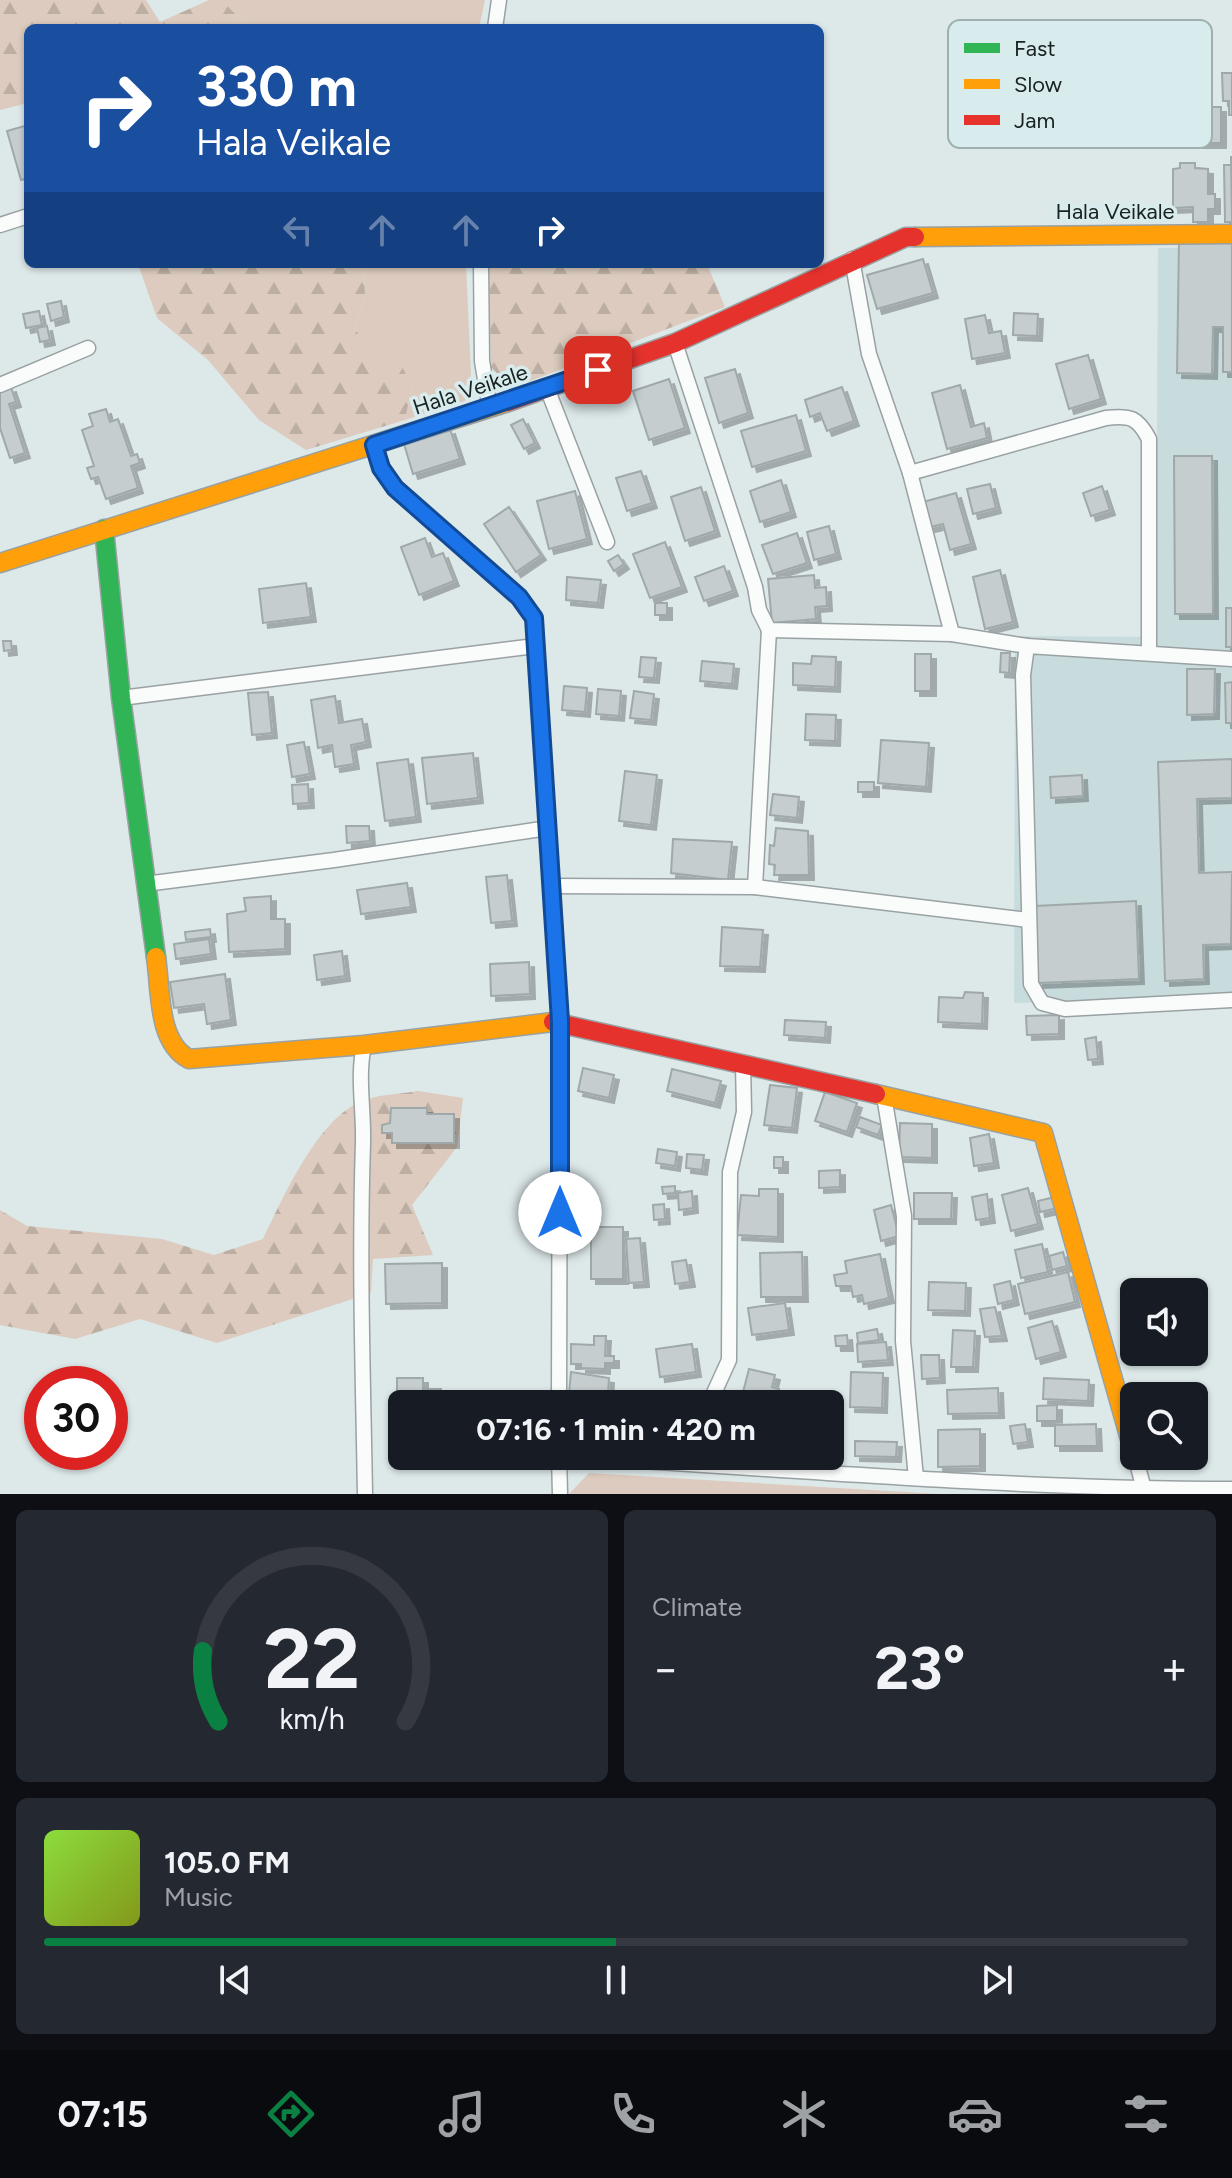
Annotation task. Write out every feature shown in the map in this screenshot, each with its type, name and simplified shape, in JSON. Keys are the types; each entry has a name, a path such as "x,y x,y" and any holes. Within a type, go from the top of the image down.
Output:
{"street":[{"path":"496,24 499,0"},
{"path":"0,225 24,217"},
{"name":"Hala Veikale","path":"0,563 490,409 675,343 852,259 906,237 1232,234"},
{"path":"852,259 869,354 910,473 952,634"},
{"path":"481,268 482,361 490,409"},
{"path":"675,343 755,587 759,610 769,630 755,887"},
{"path":"0,385 88,348"},
{"path":"547,388 607,542"},
{"path":"910,473 1106,418 1127,416 1139,421 1149,439 1149,653"},
{"path":"374,445 381,468 395,488 519,597 534,618 560,1021 559,1390"},
{"path":"104,529 121,698 145,884 167,1035 176,1052 189,1059 364,1045 560,1021 1043,1133 1120,1405"},
{"path":"769,630 952,634 1027,646 1232,659"},
{"path":"121,698 535,646"},
{"path":"1027,646 1023,675 1028,920 1031,984 1042,1003 1065,1009 1232,1000"},
{"path":"145,884 548,828"},
{"path":"552,886 755,887 1028,920"},
{"path":"364,1045 359,1068 364,1112 359,1264 365,1494"},
{"path":"715,1390 729,1360 730,1172 744,1112 743,1063"},
{"path":"884,1096 904,1216 903,1341 916,1478"},
{"path":"560,1470 560,1494"},
{"path":"813,1470 1144,1489 1232,1489"},
{"path":"1138,1470 1144,1489"}],"shaded area":[{"path":"1232,247 1232,996 1014,1003 1015,636 1156,637 1158,248"}],"green space":[{"path":"0,0 146,0 160,22 209,0 221,0 246,24 24,24 24,104 0,110"},
{"path":"221,0 485,0 480,24 246,24"},
{"path":"139,268 364,268 365,297 354,327 371,355 400,363 412,386 405,420 306,450 259,420 208,360 157,318"},
{"path":"364,268 466,268 471,374 465,401 405,420 412,386 371,355 354,327 365,297"},
{"path":"489,268 709,268 725,307 525,383 505,382 491,367"},
{"path":"418,1091 463,1098 457,1147 412,1205 433,1255 373,1259 371,1293 217,1343 140,1319 75,1339 0,1325 0,1210 27,1226 162,1239 214,1255 263,1239 305,1158 334,1121 351,1107 374,1097"},
{"path":"589,1473 939,1494 569,1494"}],"building":[{"path":"1222,73 1232,73 1232,115 1229,115 1229,101 1223,101"},
{"path":"1212,107 1221,107 1221,143 1212,143"},
{"path":"24,126 24,179 21,180 7,131"},
{"path":"1231,156 1232,222 1225,222 1224,165 1231,165"},
{"path":"1180,163 1195,163 1195,168 1208,169 1208,194 1215,194 1215,209 1208,209 1208,222 1193,222 1193,207 1173,208 1173,169 1180,168"},
{"path":"1179,241 1232,242 1232,372 1223,372 1223,327 1213,327 1212,374 1177,373"},
{"path":"923,259 933,293 877,309 867,275"},
{"path":"61,301 64,317 51,321 47,304"},
{"path":"39,311 42,325 26,328 23,314"},
{"path":"1014,313 1038,314 1037,336 1013,335"},
{"path":"985,315 989,333 1001,331 1005,353 972,359 965,319"},
{"path":"47,326 50,340 40,342 37,328"},
{"path":"1088,355 1101,399 1069,409 1056,364"},
{"path":"735,369 748,413 719,423 705,378"},
{"path":"669,379 685,428 649,440 633,391"},
{"path":"960,385 971,427 984,423 987,438 947,449 932,393"},
{"path":"11,387 16,402 9,404 25,453 10,458 0,428 0,390"},
{"path":"842,387 854,421 827,431 820,413 810,417 805,400"},
{"path":"106,409 110,422 118,419 131,456 137,454 140,463 131,466 138,488 106,499 98,477 91,479 87,468 94,466 82,430 93,426 89,414"},
{"path":"796,415 806,451 752,467 741,431"},
{"path":"523,419 535,443 524,449 511,425"},
{"path":"450,429 460,459 413,474 404,444"},
{"path":"1174,456 1212,456 1213,614 1175,614"},
{"path":"641,471 652,503 627,511 616,478"},
{"path":"781,480 791,512 760,522 750,491"},
{"path":"990,484 996,508 973,514 967,489"},
{"path":"1102,486 1110,510 1091,516 1083,493"},
{"path":"701,487 715,531 685,541 671,497"},
{"path":"575,491 587,539 549,549 537,501"},
{"path":"956,493 971,544 950,550 943,524 930,527 923,502"},
{"path":"509,507 541,555 516,572 484,524"},
{"path":"829,526 836,554 814,560 807,532"},
{"path":"797,533 807,563 773,574 762,545"},
{"path":"425,538 432,557 443,553 454,581 419,595 401,547"},
{"path":"665,542 682,587 650,598 633,554"},
{"path":"618,555 624,564 614,571 608,561"},
{"path":"724,566 733,591 704,601 695,577"},
{"path":"1000,570 1013,622 985,629 973,577"},
{"path":"814,575 815,588 826,587 827,606 815,607 816,619 772,623 768,579"},
{"path":"567,577 601,580 598,603 566,600"},
{"path":"306,583 311,617 263,623 259,589"},
{"path":"655,603 667,603 667,615 655,615"},
{"path":"1226,608 1232,608 1232,647 1226,647"},
{"path":"3,641 11,641 12,650 4,651"},
{"path":"1001,653 1010,653 1009,673 1000,672"},
{"path":"915,654 931,654 931,691 915,691"},
{"path":"812,656 836,657 835,687 793,685 793,663 811,664"},
{"path":"641,657 656,658 654,678 639,677"},
{"path":"702,661 734,664 732,684 700,681"},
{"path":"1187,669 1215,669 1214,714 1187,715"},
{"path":"1232,682 1232,723 1226,723 1225,683"},
{"path":"564,686 587,688 585,712 562,710"},
{"path":"598,689 621,691 619,716 596,714"},
{"path":"634,691 654,694 651,720 630,718"},
{"path":"268,692 272,733 252,735 248,693"},
{"path":"335,696 339,723 362,719 366,742 351,745 354,764 335,767 332,745 318,748 311,700"},
{"path":"806,714 836,715 835,741 805,740"},
{"path":"881,740 929,743 926,787 878,783"},
{"path":"304,742 310,774 292,777 287,745"},
{"path":"473,753 478,798 427,804 422,758"},
{"path":"408,759 416,817 385,821 377,763"},
{"path":"1232,759 1232,798 1197,799 1199,873 1232,872 1231,944 1203,945 1204,979 1165,981 1158,762"},
{"path":"625,771 657,775 651,825 619,821"},
{"path":"1082,775 1083,796 1051,798 1050,777"},
{"path":"858,782 874,782 874,792 858,792"},
{"path":"308,784 309,803 293,804 292,785"},
{"path":"773,794 799,797 797,818 770,815"},
{"path":"346,826 369,826 370,841 347,843"},
{"path":"776,828 808,831 809,875 774,875 775,865 769,864 770,845 774,846"},
{"path":"673,839 732,842 728,880 671,873"},
{"path":"507,875 512,921 491,923 486,877"},
{"path":"407,883 411,907 361,914 357,890"},
{"path":"271,896 271,919 285,919 285,949 229,952 227,914 246,911 244,898"},
{"path":"1136,901 1139,979 1038,983 1035,906"},
{"path":"722,927 763,930 760,967 720,966"},
{"path":"210,929 211,937 186,940 185,932"},
{"path":"209,939 211,954 176,959 174,944"},
{"path":"342,951 345,976 317,980 314,955"},
{"path":"529,962 530,994 491,996 490,964"},
{"path":"225,974 231,1020 207,1024 204,1004 174,1008 170,982"},
{"path":"965,992 983,993 982,1024 938,1022 939,997 963,998"},
{"path":"1059,1015 1059,1034 1027,1035 1026,1016"},
{"path":"785,1020 826,1022 825,1038 784,1035"},
{"path":"1096,1037 1098,1059 1088,1060 1085,1039"},
{"path":"583,1068 614,1075 609,1098 578,1091"},
{"path":"672,1069 721,1081 715,1103 667,1091"},
{"path":"770,1085 797,1088 792,1128 764,1125"},
{"path":"825,1092 857,1103 847,1132 815,1121"},
{"path":"391,1108 427,1108 427,1114 454,1114 454,1143 392,1143 392,1133 382,1133 382,1125 390,1123"},
{"path":"860,1117 882,1125 878,1135 856,1127"},
{"path":"900,1123 932,1124 932,1158 899,1157"},
{"path":"989,1134 994,1163 974,1166 970,1138"},
{"path":"658,1149 677,1152 675,1166 656,1163"},
{"path":"687,1154 704,1155 702,1170 686,1168"},
{"path":"774,1157 783,1157 783,1168 774,1168"},
{"path":"840,1170 840,1187 819,1188 819,1171"},
{"path":"675,1186 675,1193 663,1194 662,1187"},
{"path":"1028,1188 1038,1224 1011,1231 1002,1195"},
{"path":"759,1189 778,1189 778,1237 737,1235 741,1195 759,1196"},
{"path":"692,1191 693,1208 679,1210 678,1193"},
{"path":"914,1193 952,1193 951,1219 914,1219"},
{"path":"987,1194 990,1218 976,1220 972,1197"},
{"path":"1055,1197 1058,1208 1040,1212 1038,1201"},
{"path":"664,1204 665,1219 654,1220 653,1205"},
{"path":"891,1205 899,1236 881,1241 874,1210"},
{"path":"591,1227 623,1227 623,1279 591,1279"},
{"path":"640,1238 644,1282 629,1283 626,1239"},
{"path":"1042,1244 1048,1272 1021,1278 1015,1250"},
{"path":"802,1252 803,1297 761,1297 760,1253"},
{"path":"1063,1252 1067,1266 1052,1270 1049,1256"},
{"path":"880,1254 889,1298 864,1304 862,1295 853,1297 851,1286 836,1286 834,1275 847,1273 845,1261"},
{"path":"686,1260 690,1282 675,1284 672,1262"},
{"path":"442,1263 442,1303 386,1304 385,1264"},
{"path":"1068,1272 1075,1302 1025,1314 1018,1284"},
{"path":"1010,1281 1014,1300 998,1304 994,1285"},
{"path":"929,1282 966,1283 965,1311 928,1310"},
{"path":"785,1303 789,1330 752,1335 748,1308"},
{"path":"995,1307 1002,1336 985,1337 980,1309"},
{"path":"1052,1321 1061,1352 1036,1359 1028,1328"},
{"path":"877,1329 879,1340 858,1343 857,1333"},
{"path":"953,1330 975,1331 973,1367 951,1367"},
{"path":"847,1335 848,1346 836,1346 835,1336"},
{"path":"594,1336 606,1336 605,1356 614,1356 614,1363 605,1363 605,1369 581,1368 581,1364 571,1364 571,1344 594,1345"},
{"path":"886,1342 888,1360 858,1362 857,1344"},
{"path":"692,1344 696,1372 660,1377 656,1349"},
{"path":"921,1355 939,1355 940,1378 922,1379"},
{"path":"749,1369 775,1375 772,1387 779,1389 779,1390 744,1390"},
{"path":"571,1372 609,1378 608,1390 569,1390"},
{"path":"851,1372 883,1373 882,1408 850,1407"},
{"path":"397,1378 423,1378 423,1389 441,1389 441,1390 397,1390"},
{"path":"1044,1378 1089,1380 1088,1401 1043,1399"},
{"path":"998,1388 999,1413 948,1414 947,1390"},
{"path":"1057,1405 1057,1421 1037,1421 1037,1406"},
{"path":"1025,1424 1028,1442 1013,1444 1010,1426"},
{"path":"1096,1424 1097,1446 1055,1446 1055,1425"},
{"path":"980,1429 980,1466 938,1467 938,1430"},
{"path":"855,1441 897,1442 896,1457 855,1456"}],"traffic: fast":[{"path":"104,529 121,698 156,957"}],"traffic: slow":[{"path":"915,237 1232,234"},
{"path":"0,563 508,402"},
{"path":"156,957 166,1028 171,1041 189,1059 364,1045 553,1022"},
{"path":"876,1094 1043,1133 1120,1404"}],"traffic: jam":[{"path":"508,402 675,343 906,237 915,237"},
{"path":"553,1022 876,1094"}],"route":[{"path":"560,1213 560,1021 534,618 519,597 395,488 381,468 374,445 490,409 598,370"}]}
